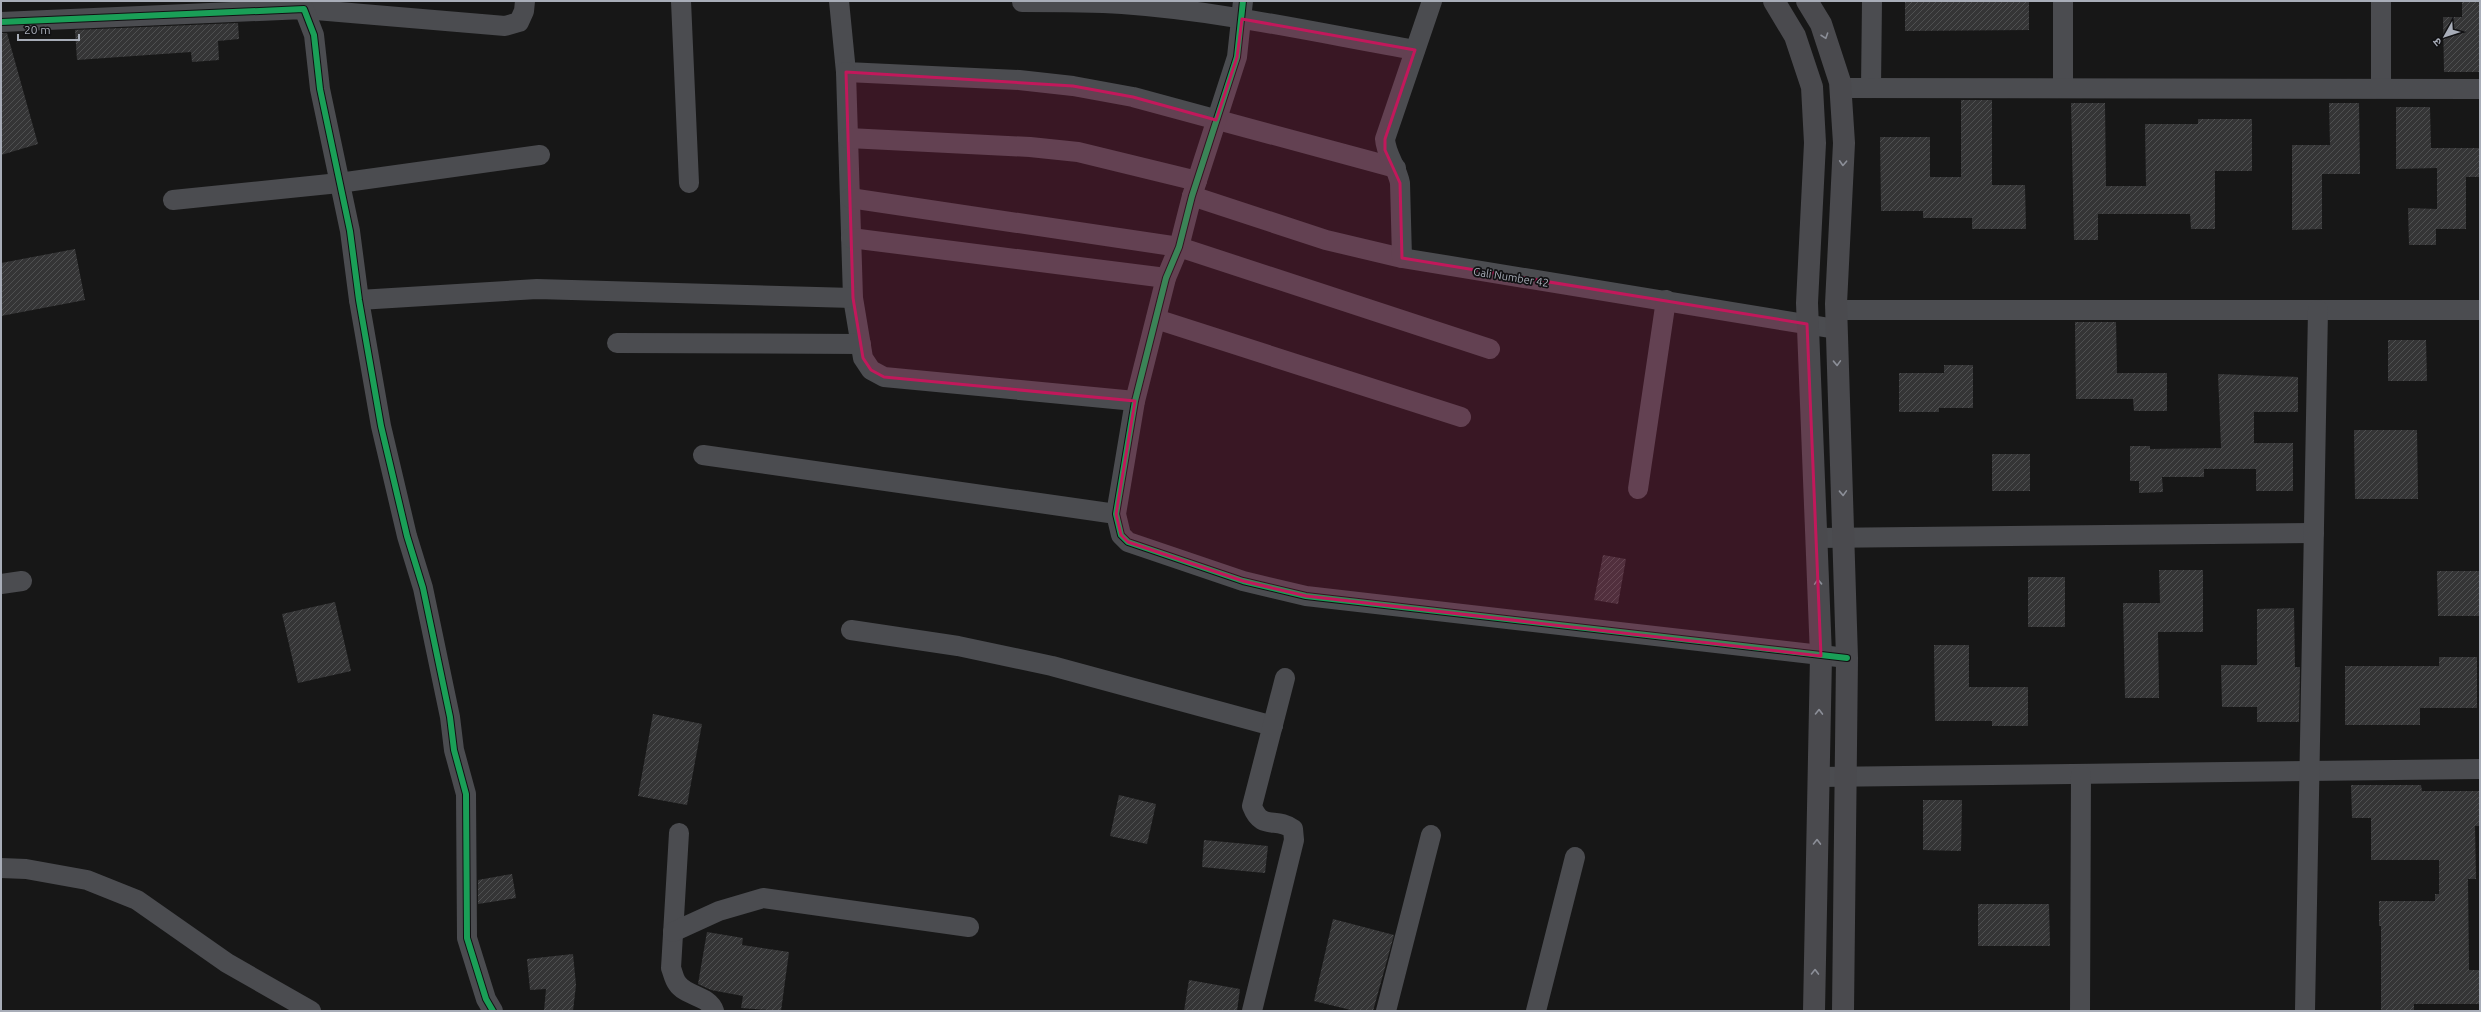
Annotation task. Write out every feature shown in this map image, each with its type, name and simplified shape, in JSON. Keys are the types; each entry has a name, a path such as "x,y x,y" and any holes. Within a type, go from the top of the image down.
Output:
{"street":[{"path":"1,22 304,9 505,26 519,22 524,11 525,1"},
{"path":"681,1 689,182"},
{"path":"839,1 846,72 853,298 863,358 870,370 884,377 1135,401"},
{"path":"1402,258 1400,183 1396,168 1386,150 1385,139 1432,1"},
{"path":"1774,1 1795,36 1812,87 1815,143 1807,324 1821,656 1814,1011"},
{"path":"1807,1 1821,24 1841,88 1844,143 1836,320 1847,658 1843,1011"},
{"path":"1871,87 1872,1"},
{"path":"2063,1 2063,87"},
{"path":"2381,1 2381,87"},
{"path":"1022,2 1123,4 1242,10 1415,50"},
{"path":"304,9 314,35 320,89 350,231 359,300 383,433 407,536 423,588 450,717 454,750 466,794 467,938 486,999 493,1011"},
{"path":"1242,10 1237,57 1194,189 1179,247 1166,278 1135,401 1116,514 1121,535 1128,542 1243,581 1306,596 1847,658"},
{"path":"846,72 1019,80 1073,86 1133,97 1396,168"},
{"path":"1841,88 2381,87 2480,89"},
{"name":"Gali Number 42","path":"848,138 1030,147 1071,152 1194,189 1326,240 1402,258 1807,324 1836,320 2318,310 2480,310"},
{"path":"173,200 340,183 540,155"},
{"path":"850,198 1179,247 1490,349"},
{"path":"850,238 1166,278"},
{"path":"359,300 537,289 853,298"},
{"path":"1638,489 1666,300"},
{"path":"2305,1011 2318,310"},
{"path":"1156,319 1461,417"},
{"path":"617,343 861,344"},
{"path":"703,455 1116,514"},
{"path":"1816,538 2314,533"},
{"path":"1,584 22,581"},
{"path":"851,630 958,646 1052,666 1273,726"},
{"path":"1252,1011 1294,833 1293,829 1288,825 1265,823 1256,816 1252,806 1285,678"},
{"path":"1818,777 1846,778 2081,775 2480,768"},
{"path":"2080,1011 2081,775"},
{"path":"679,834 671,968 677,984 689,994 707,1001 714,1011"},
{"path":"1386,1011 1431,835"},
{"path":"1536,1011 1575,857"},
{"path":"1,868 26,869 87,880 137,900 227,963 312,1011"},
{"path":"673,932 718,911 763,898 969,927"}],"highlighted area":[{"path":"1242,19 1415,50 1385,139 1385,150 1400,183 1402,258 1807,324 1821,656 1306,596 1243,581 1128,542 1121,535 1116,514 1135,401 884,377 871,370 863,358 853,298 846,72 1073,86 1133,97 1216,120 1237,57"}],"building":[{"path":"1905,1 2029,1 2029,30 1905,31"},
{"path":"2462,1 2479,1 2480,72 2444,72 2443,17 2462,17"},
{"path":"238,23 239,39 218,41 219,60 192,62 191,52 77,60 75,30"},
{"path":"1,33 7,33 38,144 1,155"},
{"path":"1961,100 1992,100 1992,185 2025,185 2026,229 1972,229 1972,218 1923,218 1923,211 1881,211 1880,137 1930,137 1930,177 1961,177"},
{"path":"2071,103 2105,103 2106,186 2146,186 2145,124 2198,124 2198,119 2252,119 2252,171 2215,171 2215,229 2191,229 2190,214 2098,214 2098,240 2074,240"},
{"path":"2329,103 2359,103 2360,174 2322,174 2322,229 2292,230 2292,145 2330,145"},
{"path":"2396,107 2430,107 2431,148 2480,148 2480,177 2466,177 2466,229 2436,229 2436,245 2409,245 2408,208 2437,209 2437,168 2396,169"},
{"path":"75,249 85,300 1,316 1,263"},
{"path":"2075,322 2116,322 2117,373 2167,373 2167,411 2134,411 2133,399 2076,399"},
{"path":"2388,340 2426,340 2427,381 2388,381"},
{"path":"1944,365 1973,365 1973,408 1939,408 1939,412 1899,412 1899,373 1944,373"},
{"path":"2218,374 2298,377 2298,412 2254,412 2254,443 2293,443 2293,491 2256,491 2256,469 2204,469 2204,477 2162,477 2163,492 2139,493 2139,481 2130,481 2130,446 2150,446 2150,449 2221,448"},
{"path":"2354,430 2417,430 2418,499 2355,499"},
{"path":"1992,454 2030,454 2030,491 1992,491"},
{"path":"1603,555 1626,559 1618,604 1594,600"},
{"path":"2159,570 2203,570 2203,632 2158,632 2159,698 2125,698 2123,603 2160,603"},
{"path":"2437,571 2480,571 2480,616 2438,616"},
{"path":"2028,577 2065,577 2065,627 2028,627"},
{"path":"335,602 351,671 298,683 282,614"},
{"path":"2294,608 2295,667 2300,667 2299,722 2257,722 2257,707 2222,707 2221,665 2257,665 2257,609"},
{"path":"1934,645 1969,645 1969,687 2028,687 2028,726 1992,726 1992,721 1935,721"},
{"path":"2439,657 2477,657 2477,708 2420,708 2420,725 2345,725 2345,666 2439,666"},
{"path":"653,714 702,724 687,805 638,796"},
{"path":"2351,785 2421,785 2422,791 2480,791 2480,826 2475,826 2476,879 2468,879 2469,970 2480,970 2480,1004 2414,1004 2414,1011 2381,1011 2381,926 2379,926 2379,901 2435,901 2435,894 2439,894 2439,860 2371,860 2371,818 2352,818"},
{"path":"1119,795 1156,804 1147,844 1110,836"},
{"path":"1923,800 1962,800 1961,851 1923,850"},
{"path":"1204,840 1268,846 1265,873 1202,867"},
{"path":"512,874 516,898 478,904 478,880"},
{"path":"1978,904 2049,904 2050,946 1978,946"},
{"path":"1333,919 1394,935 1373,1011 1355,1011 1314,1001"},
{"path":"707,932 743,938 742,945 789,952 781,1011 741,1008 743,996 711,990 698,984"},
{"path":"573,954 576,985 573,1011 544,1011 546,989 530,990 527,959"},
{"path":"1189,980 1240,989 1237,1011 1184,1011"}],"cycle path":[{"path":"1243,1 1237,57 1192,196 1179,247 1166,278 1135,401 1116,514 1121,535 1128,542 1243,581 1306,596 1847,658"},
{"path":"1,22 304,9 314,35 320,89 350,231 359,300 381,426 407,536 423,588 450,717 454,750 466,794 467,938 486,999 493,1011"}]}
